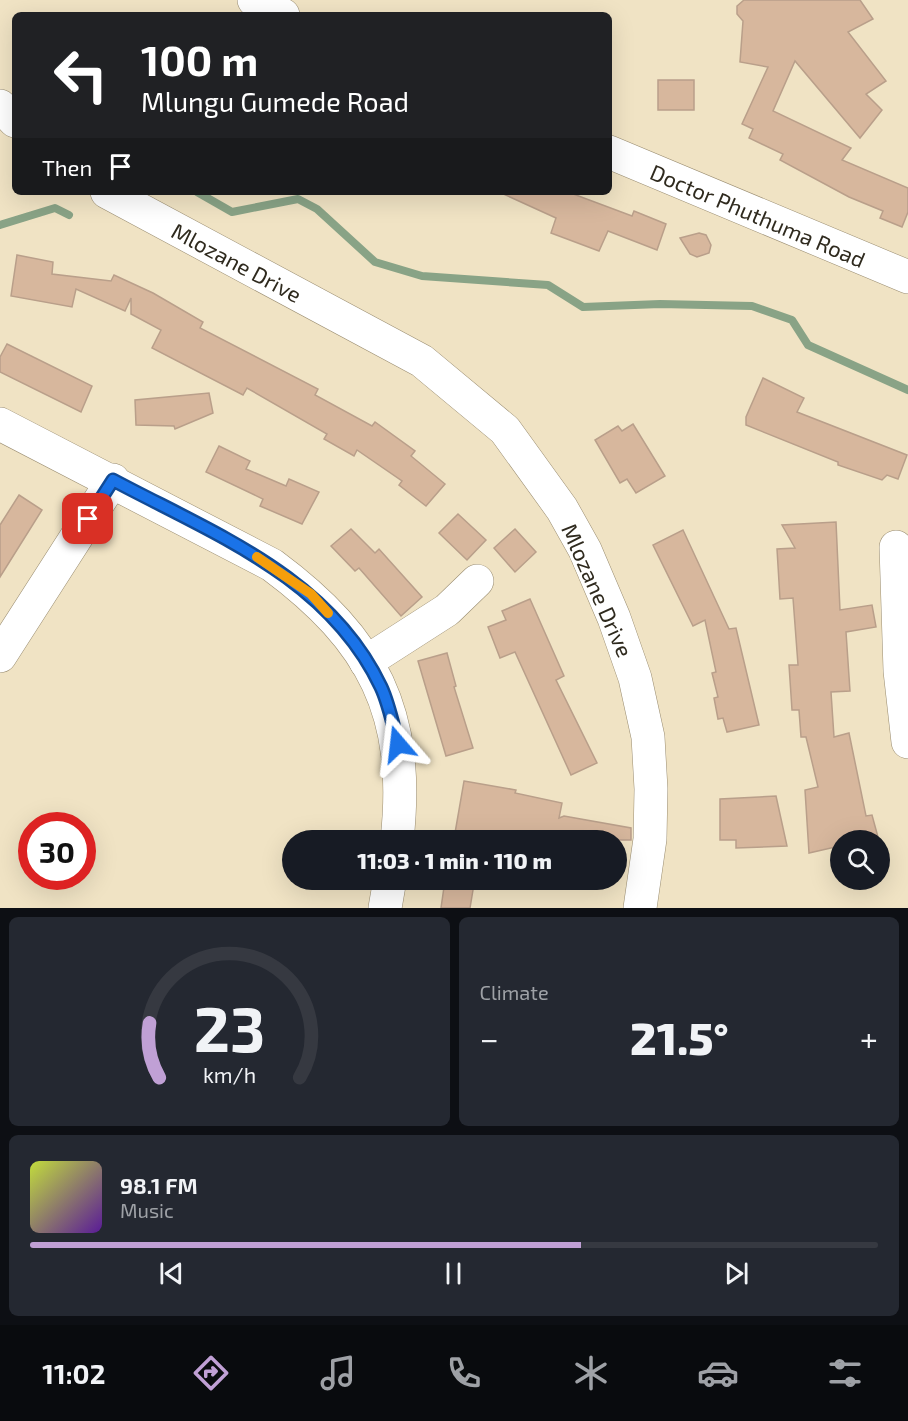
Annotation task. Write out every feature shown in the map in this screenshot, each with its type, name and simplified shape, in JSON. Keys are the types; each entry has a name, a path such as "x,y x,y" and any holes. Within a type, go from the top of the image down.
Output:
{"street":[{"path":"254,0 277,12"},
{"path":"0,106 12,118"},
{"name":"Doctor Phuthuma Road","path":"612,153 908,277"},
{"name":"Mlozane Drive","path":"113,195 422,361 505,430 561,509 585,550 614,618 635,678 648,737 651,789 650,839 640,908"},
{"path":"0,424 113,480 272,565 311,594 355,644 381,688 398,744 402,797 398,830"},
{"path":"0,656 113,480"},
{"path":"896,548 900,671 908,742"},
{"path":"366,662 447,610 477,581"},
{"path":"385,908 388,890"}],"building":[{"path":"744,0 860,0 873,19 848,32 886,81 866,94 882,110 860,138 795,61 773,111 851,148 842,160 908,188 908,212 902,227 880,218 883,211 849,197 780,160 783,154 749,138 753,129 742,124 768,67 740,62 743,21 737,14 737,6"},
{"path":"658,80 694,80 694,110 658,110"},
{"path":"506,195 576,195 632,216 634,211 666,224 657,250 608,231 599,251 551,233 556,218"},
{"path":"699,233 706,235 711,245 709,253 697,257 690,254 680,238"},
{"path":"17,255 53,262 52,274 111,281 114,275 153,293 203,322 200,328 318,389 315,395 372,426 375,422 415,451 411,456 445,484 426,506 399,485 402,481 357,450 354,456 324,439 327,434 247,388 243,395 152,348 161,330 131,314 131,298 125,311 76,289 72,307 11,296"},
{"path":"7,344 92,386 81,412 0,372 0,357"},
{"path":"763,378 804,398 797,412 907,455 898,479 887,475 882,480 838,465 838,462 746,425 746,417"},
{"path":"209,393 213,413 175,429 174,426 136,425 135,400"},
{"path":"633,424 665,476 636,493 627,479 620,483 595,440 618,426 622,431"},
{"path":"219,446 250,461 246,469 286,486 289,479 319,492 302,524 260,506 263,499 206,472"},
{"path":"19,495 42,510 0,577 0,525"},
{"path":"458,514 486,540 467,560 439,533"},
{"path":"836,522 840,610 872,605 876,627 846,632 850,691 831,692 834,737 849,733 866,816 872,815 876,830 830,830 830,848 809,853 805,790 818,787 806,737 801,737 799,710 792,710 789,665 798,665 793,598 780,599 777,549 795,548 782,525"},
{"path":"351,529 375,553 379,549 422,597 401,616 359,568 355,571 331,546"},
{"path":"515,529 536,552 515,572 494,548"},
{"path":"683,530 729,629 736,628 759,725 727,732 723,718 718,719 714,698 718,697 712,673 716,672 705,620 693,626 653,545"},
{"path":"530,599 564,676 556,680 597,763 571,775 515,652 500,658 488,627 506,620 502,611"},
{"path":"447,653 456,686 454,687 473,748 446,756 418,661"},
{"path":"464,781 516,790 515,793 562,803 559,818 564,816 631,828 631,840 627,840 627,830 456,830"},
{"path":"776,796 787,846 736,848 736,840 720,840 720,799"},
{"path":"444,890 473,890 470,908 441,908"}],"waterway":[{"path":"202,195 232,212 298,199 317,209 375,262 422,276 548,285 583,307 660,304 752,306 792,320 808,345 908,390"},
{"path":"0,225 55,208 69,215"}],"slow traffic":[{"path":"257,557 272,565 311,594 328,613"}],"route":[{"path":"88,519 113,480 272,565 311,594 355,644 381,688 398,744"}]}
